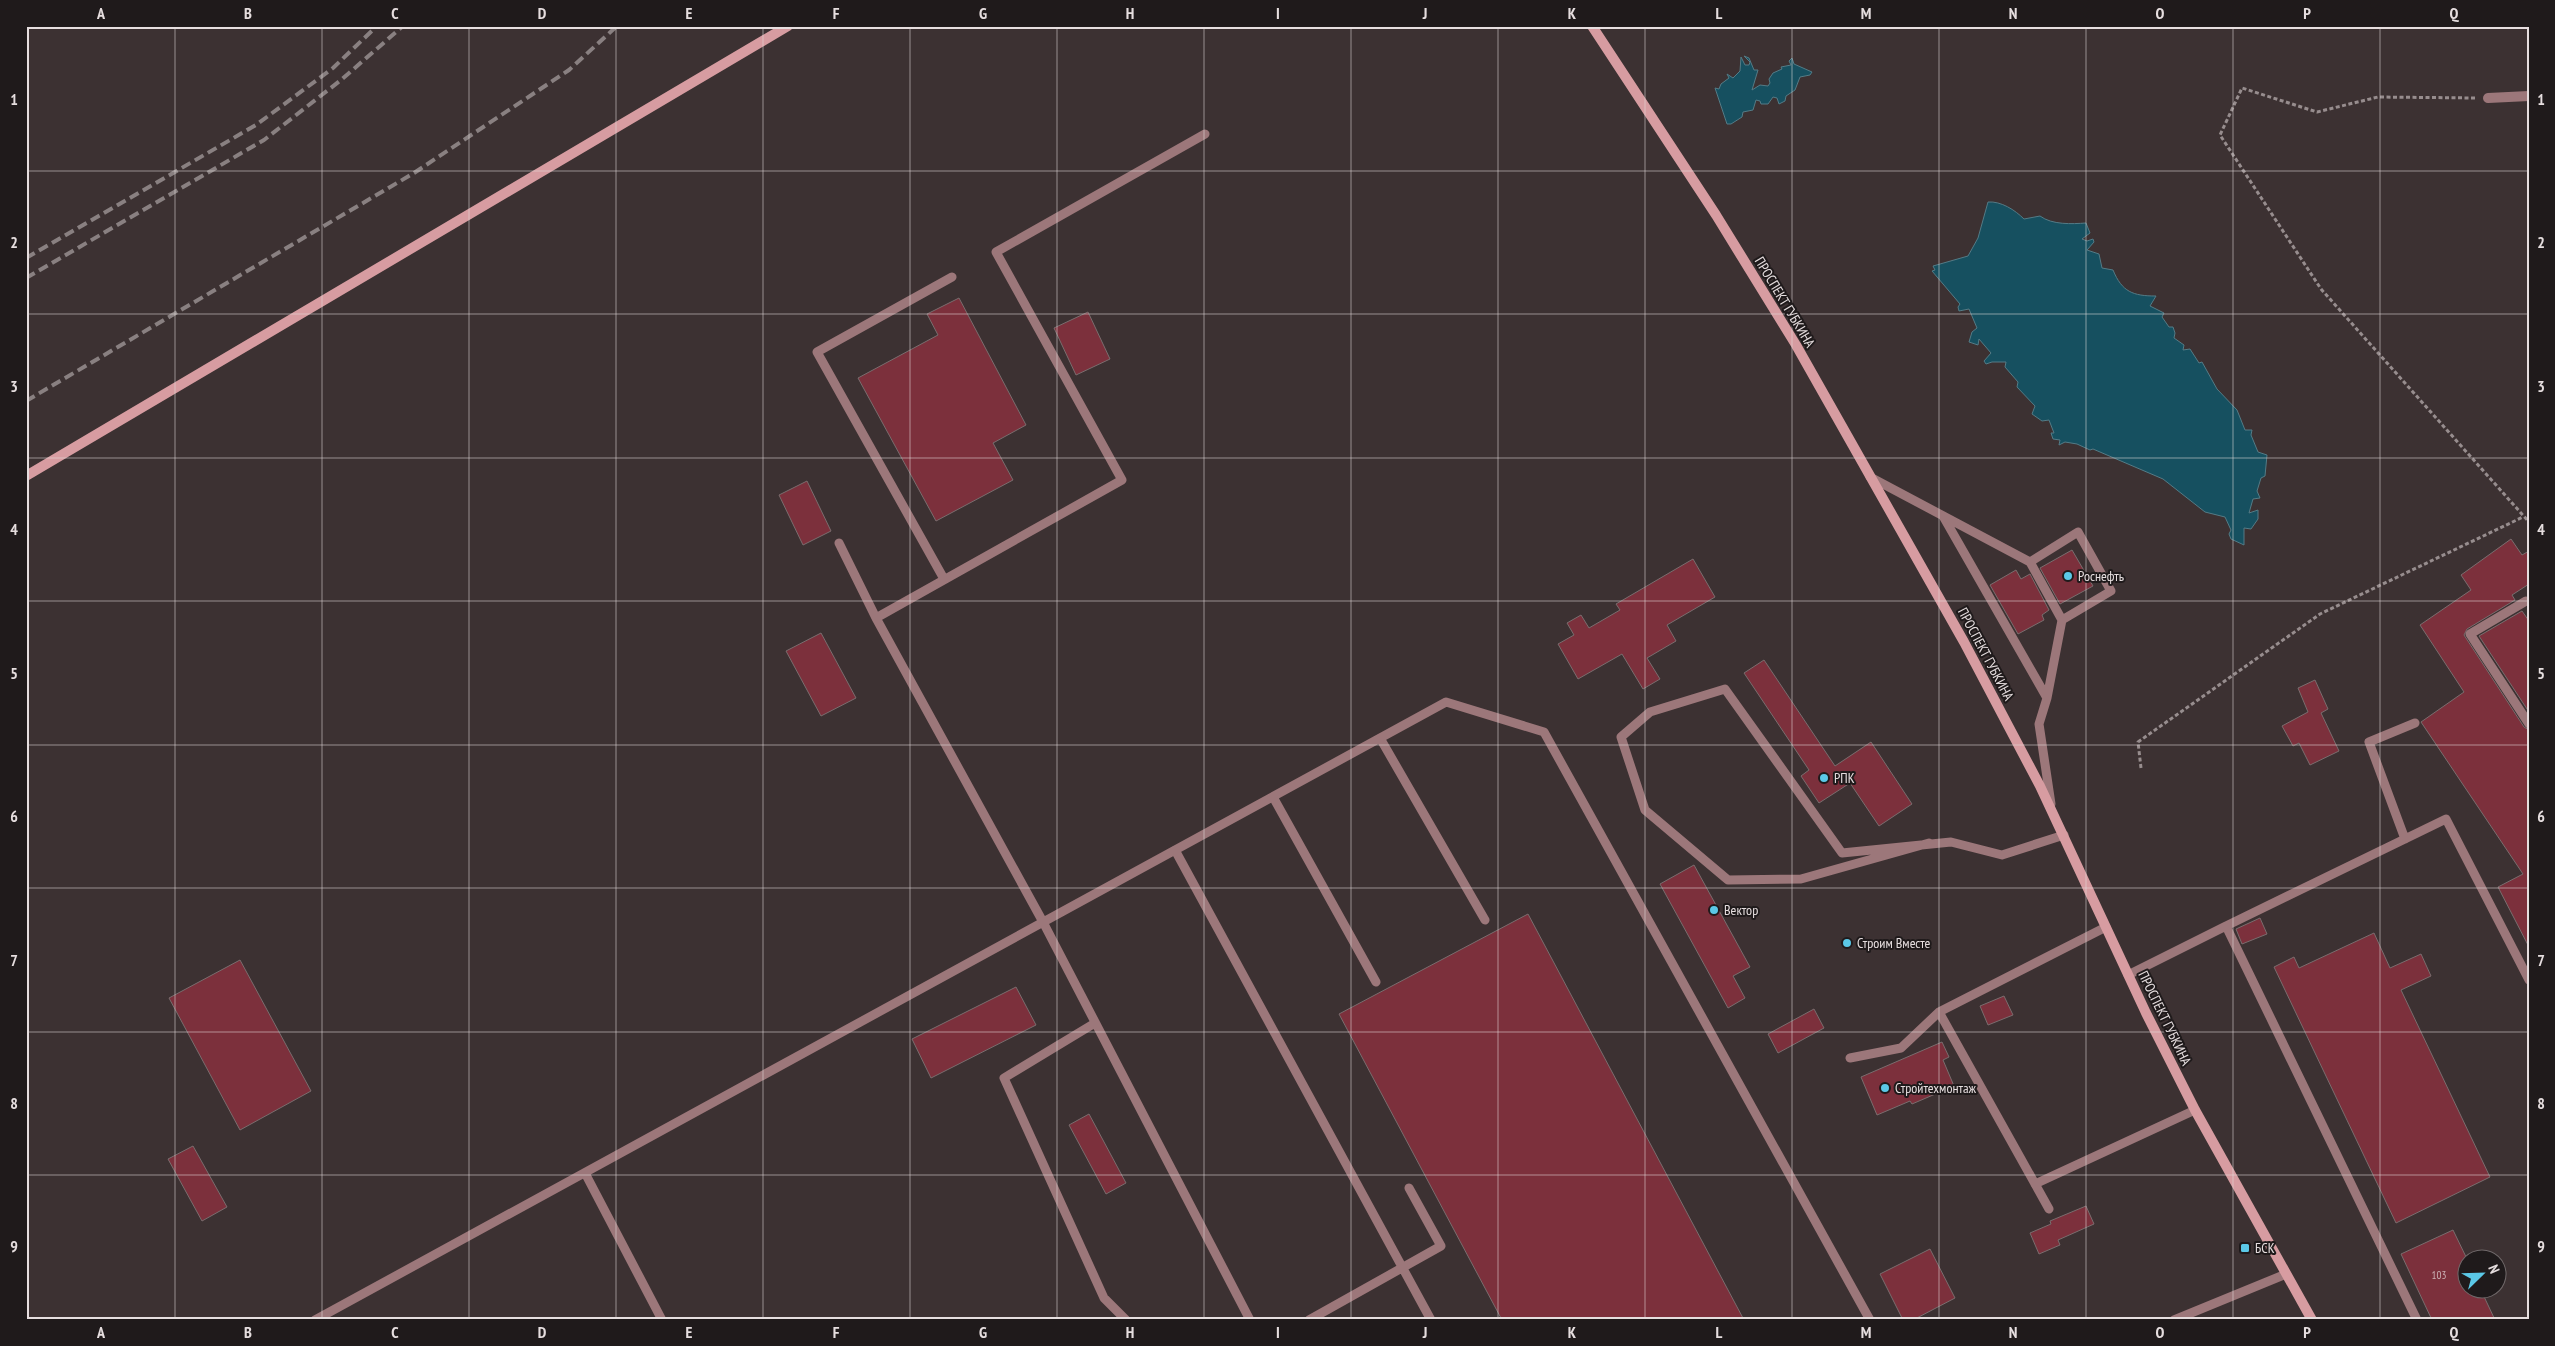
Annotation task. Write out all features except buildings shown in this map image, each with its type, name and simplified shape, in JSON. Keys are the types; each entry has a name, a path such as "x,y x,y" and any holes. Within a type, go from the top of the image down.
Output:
{"street":[{"path":"26,476 788,26"},
{"name":"ПРОСПЕКТ ГУБКИНА","path":"1592,26 1716,215 1796,344 1964,642 2052,810 2128,975 2195,1110 2312,1320"},
{"path":"2488,98 2529,96"}],"lane":[{"path":"876,618 1122,480 996,252 1205,134"},
{"path":"944,579 817,352 952,277"},
{"path":"1870,477 2030,562 2062,620 2047,698 2039,724 2052,810"},
{"path":"1942,516 2047,698"},
{"path":"2030,562 2078,532 2111,591 2062,620"},
{"path":"839,543 876,618 1043,922 1094,1024 1250,1320"},
{"path":"2528,602 2470,634 2529,724"},
{"path":"1929,842 1801,879 1728,880 1645,810 1621,737 1650,712 1725,689 1842,853 1929,842 1951,842 2002,855 2064,835"},
{"path":"315,1320 1446,702 1544,732 1870,1320"},
{"path":"2405,839 2369,742 2415,723"},
{"path":"1380,738 1485,920"},
{"path":"1273,797 1376,982"},
{"path":"2128,975 2446,819 2529,980"},
{"path":"1174,850 1404,1267 1431,1320"},
{"path":"1850,1058 1901,1048 1939,1012 2106,926"},
{"path":"2226,926 2417,1320"},
{"path":"1939,1012 2049,1209"},
{"path":"1094,1024 1004,1078 1104,1298 1126,1320"},
{"path":"2035,1184 2195,1110"},
{"path":"585,1173 662,1320"},
{"path":"1309,1320 1441,1246 1409,1188"},
{"path":"2174,1320 2286,1274"}],"path":[{"path":"2488,98 2378,97 2317,112 2242,88 2220,136 2321,289 2529,522"},
{"path":"2141,768 2138,742 2320,614 2523,516"}],"water":[{"path":"1744,56 1749,58 1754,70 1758,70 1752,90 1760,85 1768,86 1770,83 1769,79 1773,73 1782,69 1781,67 1791,65 1789,61 1792,58 1794,64 1812,72 1810,75 1800,77 1795,90 1786,96 1785,101 1779,104 1777,98 1773,97 1768,104 1761,104 1760,101 1756,100 1753,110 1743,112 1742,117 1731,124 1727,124 1715,88 1719,89 1721,84 1729,78 1727,74 1733,78 1740,71 1741,57 1745,65 1749,65 1750,62"},
{"path":"1988,202 2008,207 2024,219 2040,216 2050,221 2068,224 2086,223 2090,233 2082,239 2087,241 2093,239 2094,242 2087,250 2099,254 2102,268 2113,270 2120,283 2129,291 2135,294 2156,296 2150,306 2164,313 2162,317 2169,327 2173,327 2174,338 2184,345 2183,350 2190,349 2199,363 2202,362 2217,389 2237,410 2245,430 2252,430 2251,435 2258,452 2267,455 2265,476 2261,478 2257,491 2260,498 2253,499 2249,513 2258,510 2258,519 2251,529 2244,528 2244,545 2231,539 2229,534 2231,530 2225,517 2205,512 2163,479 2093,449 2090,450 2077,444 2065,442 2059,445 2060,440 2053,439 2051,433 2054,433 2049,420 2042,421 2032,414 2035,406 2017,387 2018,382 2005,367 2006,362 1986,364 1984,361 1991,353 1979,339 1978,345 1969,342 1972,332 1977,328 1969,309 1959,311 1958,307 1960,304 1932,271 1935,270 1933,266 1968,256 1978,238"}],"railway":[{"path":"26,258 256,125 333,68 377,26"},
{"path":"26,278 264,140 341,80 403,26"},
{"path":"26,401 414,173 569,70 617,26"}],"place":[{"name":"Роснефть","path":"2068,576"},
{"name":"РПК","path":"1824,778"},
{"name":"Вектор","path":"1714,910"},
{"name":"Строим Вместе","path":"1847,943"},
{"name":"Стройтехмонтаж","path":"1885,1088"},
{"name":"БСК","path":"2245,1248"}]}
